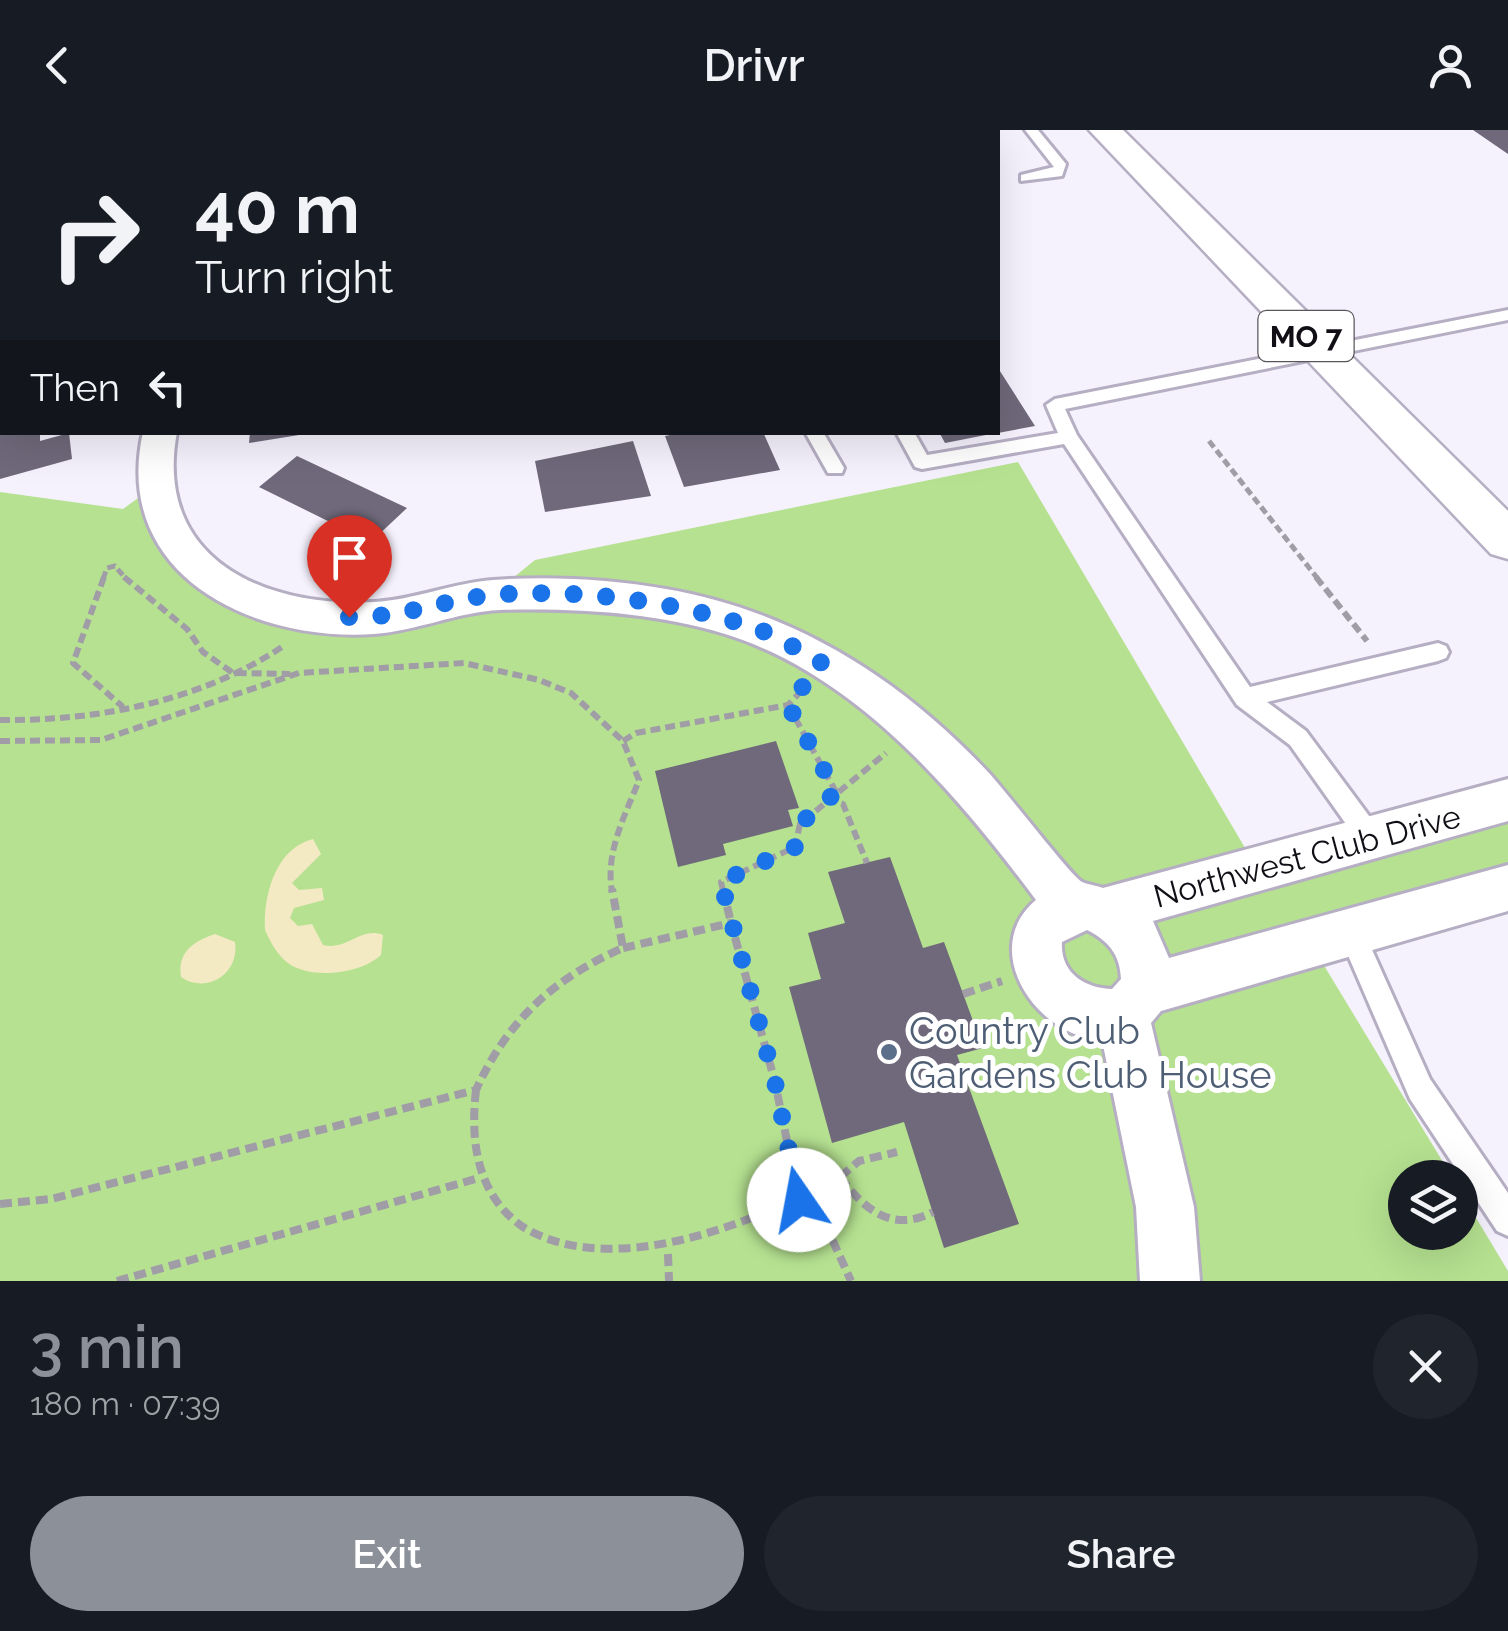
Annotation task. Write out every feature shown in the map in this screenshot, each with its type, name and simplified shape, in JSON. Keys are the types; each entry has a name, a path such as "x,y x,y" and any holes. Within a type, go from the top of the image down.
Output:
{"main road":[{"name":"MO 7","path":"1106,130 1508,541"}],"street":[{"path":"159,435 153,470 160,509 178,547 222,588 288,615 376,618 492,595 575,596 665,606 758,629 822,663 844,675 948,758 1088,909 1135,936 1144,953 1134,1003 1166,1207 1170,1281"},
{"name":"Northwest Club Drive","path":"1088,909 1372,840 1508,800"},
{"path":"1088,909 1054,912 1043,924 1035,957 1004,983 1086,1015 1351,932 1508,888"}],"lane":[{"path":"1026,178 1052,174 1061,166 1031,130"},
{"path":"1372,840 1298,738 1245,698 1069,437 1055,405 1508,314"},
{"path":"816,435 835,468"},
{"path":"907,435 922,462 1069,437"},
{"path":"1245,698 1438,652"},
{"path":"1351,932 1420,1089 1508,1220"}],"path":[{"path":"1210,442 1386,664"},
{"path":"124,707 73,663 108,568 115,566 135,589 187,629 203,652 234,674 299,674 464,663 570,692 623,741 639,780 614,842 609,873 623,948"},
{"path":"0,720 79,716 187,692 234,674 279,650 321,616"},
{"path":"623,741 636,733 788,705 822,663"},
{"path":"0,741 101,740 299,674"},
{"path":"788,705 836,792"},
{"path":"850,1281 823,1219 799,1200 775,1082 721,882 795,847 800,824 826,798 914,731"},
{"path":"826,798 843,804 867,862"},
{"path":"581,1260 548,1247 518,1227 479,1178 472,1120 476,1090 496,1050 536,998 581,965 623,948 731,923"},
{"path":"0,1204 51,1199 476,1090"},
{"path":"648,1258 668,1254 766,1209 799,1200 840,1178 860,1161 897,1152"},
{"path":"117,1281 479,1178"},
{"path":"840,1178 859,1204 894,1224 916,1223 933,1212"},
{"path":"668,1254 669,1281"}],"green space":[{"path":"1018,462 1258,870 1508,787 1508,884 1311,944 1442,1160 1388,1160 1388,1250 1478,1250 1478,1221 1508,1271 1508,1281 0,1281 0,492 123,509 156,485 178,547 287,615 492,595 535,560"}],"sand":[{"path":"313,839 321,854 292,883 299,890 322,888 324,900 294,908 290,918 298,926 312,924 323,945 339,945 368,934 383,935 381,955 361,967 322,973 298,968 280,956 265,930 266,902 274,875 290,852"},
{"path":"215,934 235,942 227,971 211,982 191,982 181,977 184,954 200,940"}],"building":[{"path":"1473,130 1508,130 1508,154"},
{"path":"1000,371 1035,426 1000,433"},
{"path":"0,435 40,435 40,441 69,435 72,459 0,479"},
{"path":"250,435 299,435 249,443"},
{"path":"764,435 780,470 684,487 665,436"},
{"path":"941,435 986,435 945,443"},
{"path":"633,441 651,496 545,512 535,461"},
{"path":"297,456 407,508 374,539 346,524 342,528 259,487"},
{"path":"776,741 799,808 788,810 793,826 723,844 726,855 678,867 655,771"},
{"name":"Country Club Gardens Club House","path":"890,857 923,948 944,942 983,1048 957,1055 1019,1224 944,1248 904,1122 832,1143 789,987 821,979 808,933 845,923 828,872"}],"place":[{"name":"Country Club Gardens Club House","path":"889,1052"}],"route":[{"path":"349,617 376,618 492,595 575,596 665,606 758,629 822,663 788,705 836,792 800,824 795,847 721,882 775,1082 799,1200"}]}
